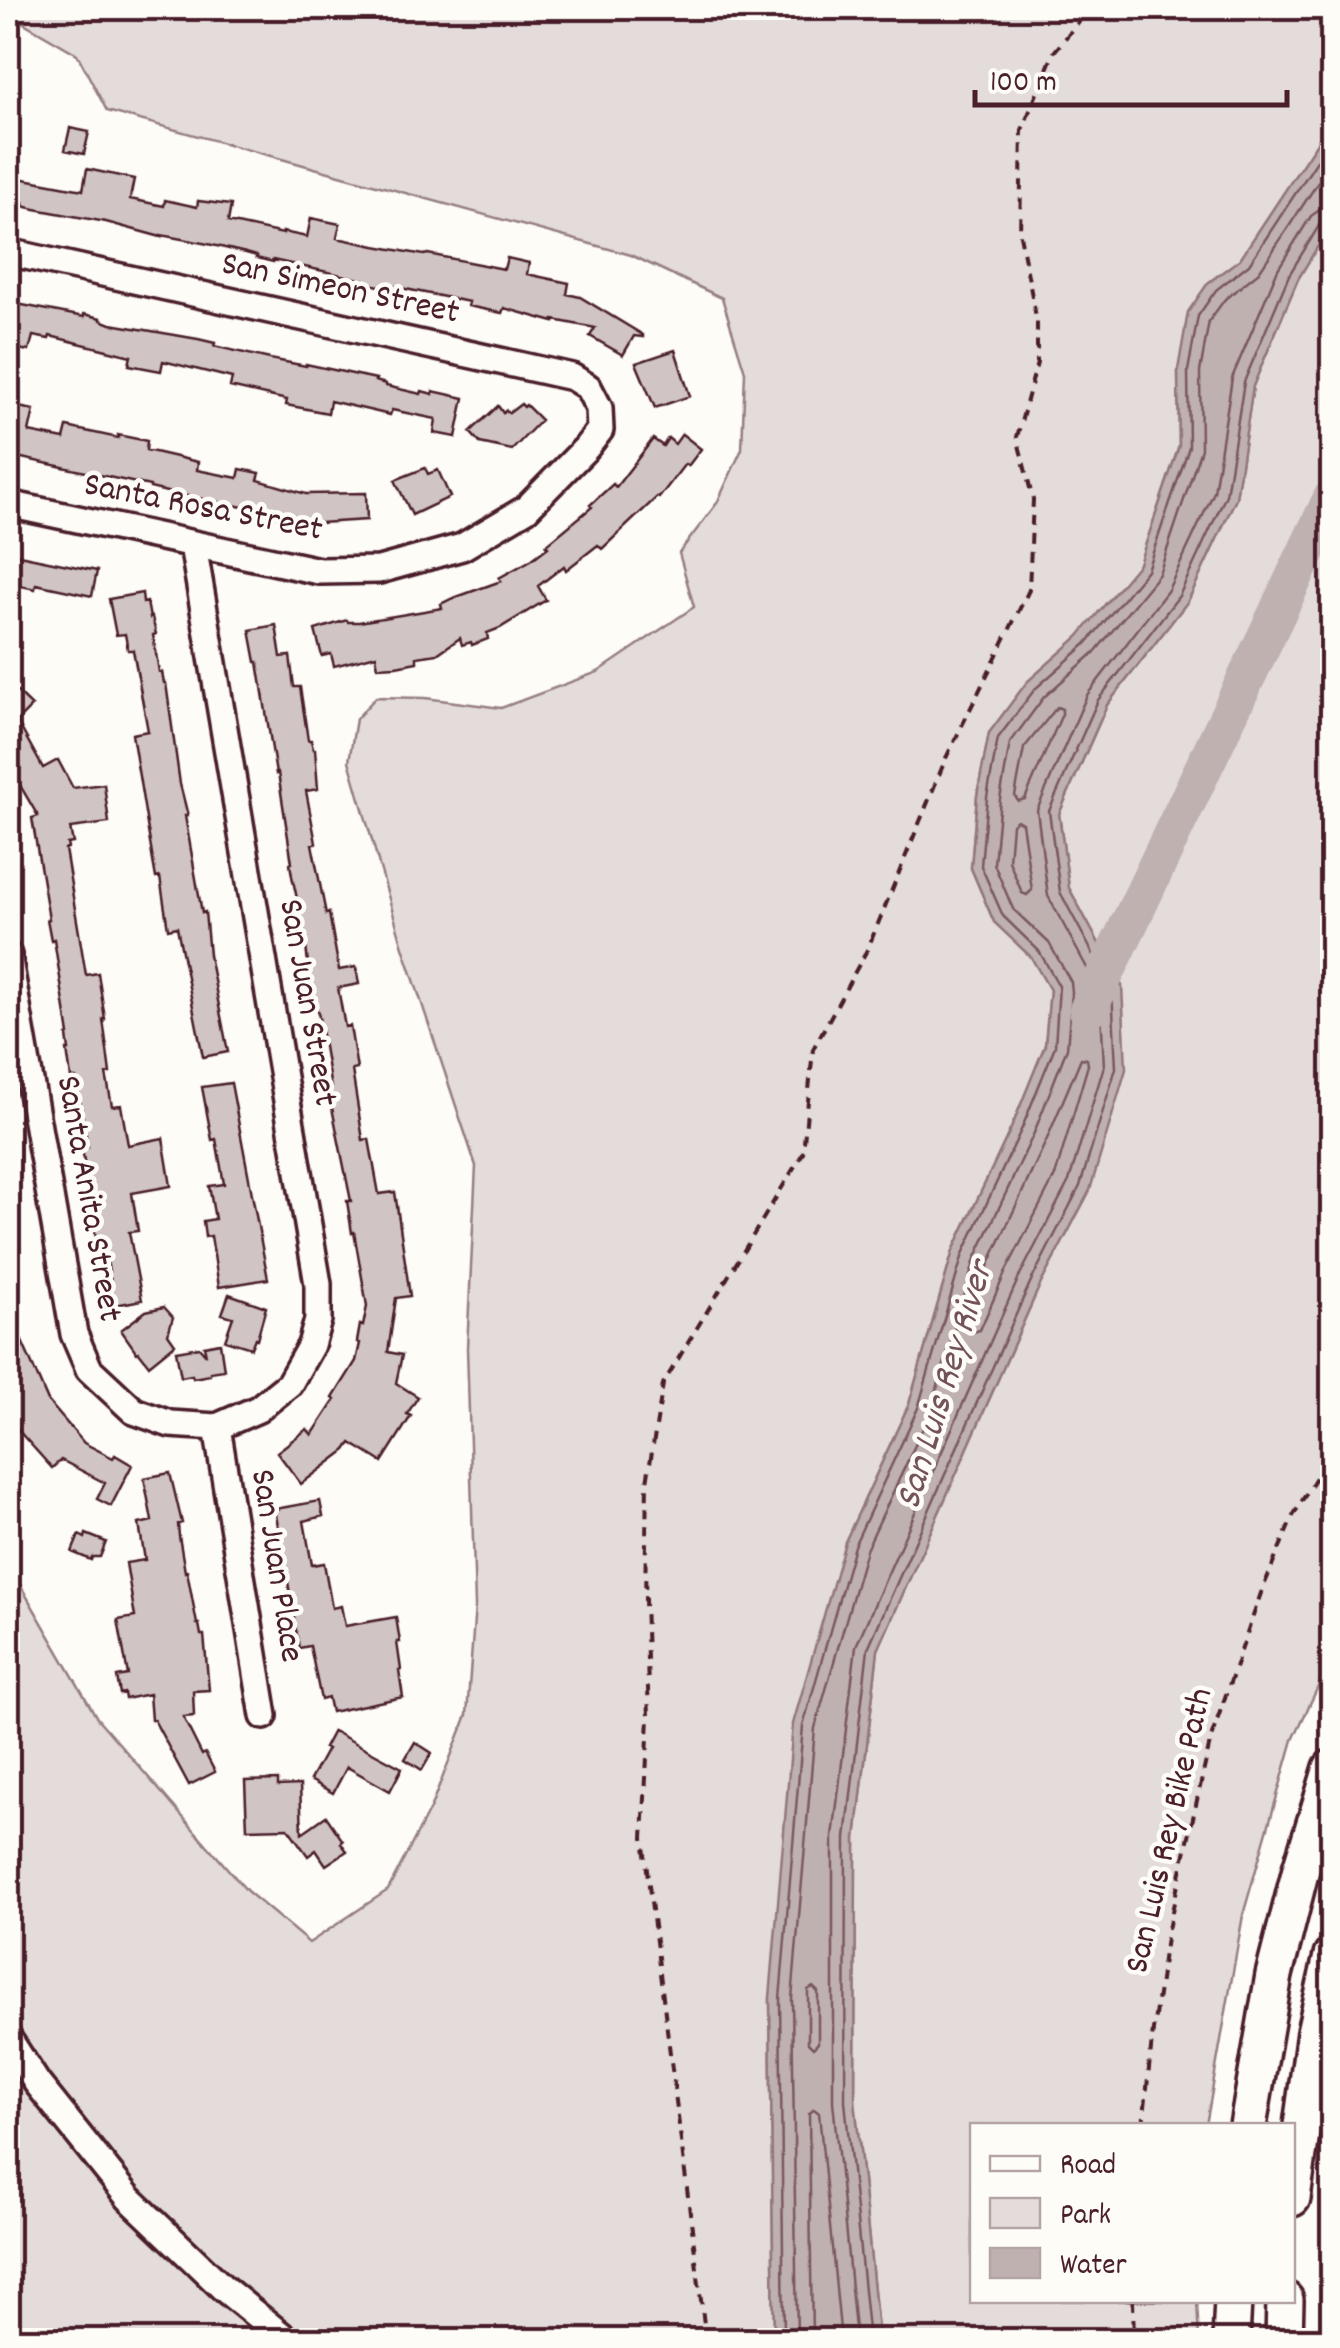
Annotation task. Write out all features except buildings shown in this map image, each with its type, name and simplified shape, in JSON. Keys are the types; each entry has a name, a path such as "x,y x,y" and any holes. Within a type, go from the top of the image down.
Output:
{"highway":[{"path":"1249,2123 1274,1975 1332,1768"},
{"path":"1295,2176 1315,2032 1332,1956"},
{"path":"1231,2340 1232,2303"},
{"path":"1284,2340 1285,2303"}],"street":[{"name":"San Simeon Street","path":"8,252 572,377 588,388 600,408 600,430 586,448"},
{"name":"Santa Rosa Street","path":"8,504 318,571 379,570 462,547 510,519 526,509 586,448"},
{"name":"San Juan Street","path":"194,545 318,1284 318,1320 311,1345 289,1384 258,1409 217,1428"},
{"name":"Santa Anita Street","path":"8,954 74,1334 89,1368 134,1411 170,1424 217,1428"},
{"name":"San Juan Place","path":"217,1428 264,1716"},
{"path":"8,2038 37,2082 130,2198 222,2287 287,2340"}],"path":[{"path":"706,2340 643,1838 649,1717 645,1600 647,1482 663,1384 803,1152 814,1049 868,948 946,758 1029,590 1033,500 1017,437 1038,363 1037,322 1020,235 1022,130 1054,52 1085,14 1132,9 1194,13 1198,8"},
{"name":"San Luis Rey Bike Path","path":"1143,2123 1166,1938 1211,1738 1293,1516 1332,1450"},
{"path":"1133,2303 1134,2340"}],"green space":[{"path":"8,8 1332,8 1332,120 1240,259 1208,283 1178,370 1179,446 1139,564 1078,637 1027,682 989,733 977,796 971,868 994,922 1031,957 1050,990 1045,1045 953,1251 909,1404 845,1542 770,1998 774,2340 8,2340 8,1564 97,1718 247,1891 309,1943 388,1890 431,1807 467,1715 475,1605 467,1348 476,1166 403,947 349,761 356,719 376,697 425,698 501,708 598,672 694,607 679,553 717,503 742,449 745,372 722,298 631,255 107,111 77,54 8,16"},
{"path":"1332,223 1332,1657 1293,1740 1243,1915 1206,2123 970,2123 970,2303 1197,2303 1199,2340 879,2340 855,2101 856,1838 878,1650 1039,1287 1090,1190 1122,986 1069,888 1059,814 1107,705 1188,601 1236,498 1253,386 1298,279"}],"water":[{"path":"1332,120 1332,223 1298,279 1253,386 1236,498 1188,601 1107,705 1059,814 1069,888 1122,986 1126,1069 1090,1190 1039,1287 878,1650 856,1838 855,2101 879,2340 774,2340 770,1998 793,1724 845,1542 909,1404 953,1251 1045,1045 1050,990 1031,957 994,922 971,868 977,796 989,733 1027,682 1078,637 1139,564 1179,446 1178,370 1188,312 1208,283 1240,259"}],"waterway":[{"name":"San Luis Rey River","path":"1088,1010 1332,498"}]}
